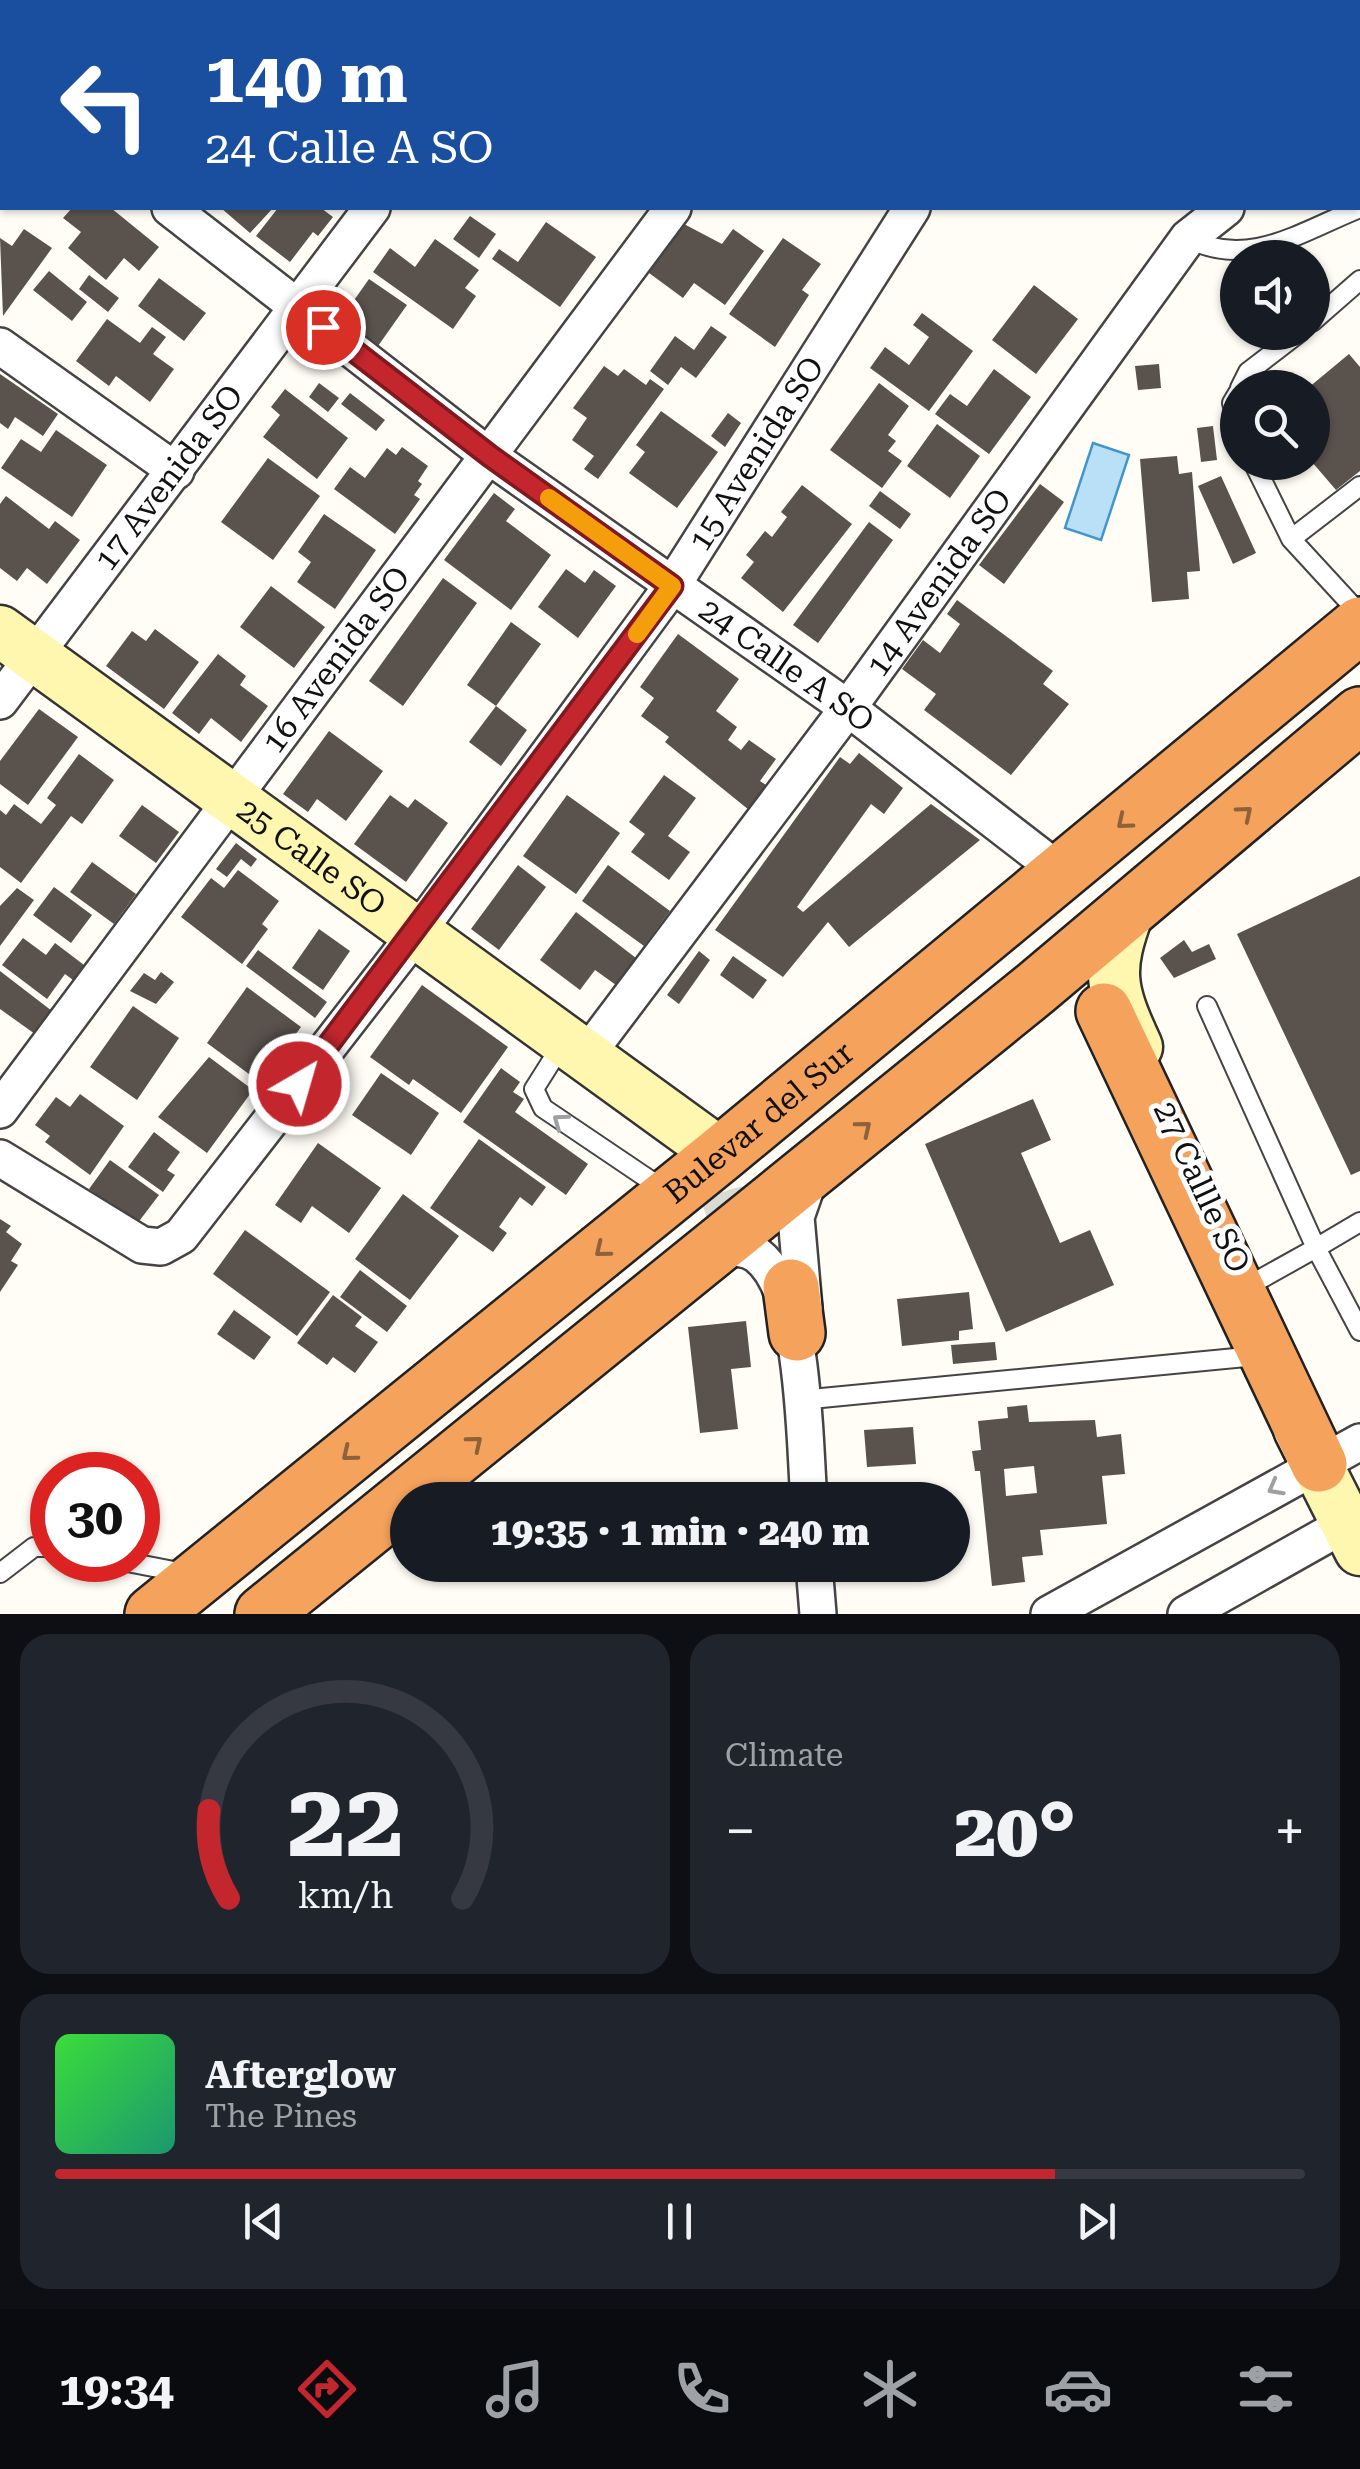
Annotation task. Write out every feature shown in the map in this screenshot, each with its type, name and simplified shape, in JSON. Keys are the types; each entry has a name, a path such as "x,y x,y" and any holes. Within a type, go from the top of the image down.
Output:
{"highway":[{"name":"Bulevar del Sur","path":"153,1614 721,1154 1360,625"},
{"path":"1125,898 1198,802 1360,671"},
{"path":"435,1383 480,1370 551,1332 689,1253 813,1169 1036,988 1125,898 1360,715"},
{"path":"1104,1012 1340,1452"},
{"path":"263,1614 689,1253"}],"main road":[{"name":"25 Calle SO","path":"17,644 721,1154"},
{"name":"27 Callle SO","path":"1125,898 1110,978 1120,1010 1248,1286 1340,1452 1356,1529"},
{"name":"27 Callle SO","path":"1036,988 1066,992 1098,1022 1256,1356 1340,1452"}],"street":[{"name":"24 Calle A SO","path":"173,210 490,456 848,708 1062,873"},
{"name":"17 Avenida SO","path":"0,701 17,644 176,471 370,210"},
{"name":"16 Avenida SO","path":"0,1110 672,210"},
{"name":"15 Avenida SO","path":"0,1158 142,1246 161,1246 181,1236 418,931 672,586 911,210"},
{"name":"14 Avenida SO","path":"575,1049 848,708 1188,238 1223,210"},
{"path":"0,346 176,471"},
{"path":"794,1310 806,1303 796,1217 813,1169"},
{"path":"689,1253 740,1248 758,1256 794,1310 808,1482"},
{"path":"1049,1614 1340,1452"},
{"path":"1186,1614 1356,1529"},
{"path":"815,1582 818,1614"}],"lane":[{"path":"1188,238 1205,247 1245,254 1355,210"},
{"path":"1330,306 1360,280"},
{"path":"1251,370 1277,350"},
{"path":"1262,480 1292,539 1360,614"},
{"path":"1292,539 1360,486"},
{"path":"1207,1006 1316,1248 1360,1331"},
{"path":"575,1049 534,1089 543,1108 670,1194"},
{"path":"1248,1286 1360,1222"},
{"path":"801,1400 1256,1356"},
{"path":"0,1573 30,1550"},
{"path":"160,1568 199,1576"}],"water":[{"path":"1093,443 1129,455 1101,540 1065,528"}],"building":[{"path":"70,210 113,210 159,247 139,271 124,258 106,280 68,248 81,232 63,218"},
{"path":"223,210 271,210 250,233"},
{"path":"276,210 324,210 333,217 318,236 313,232 290,262 256,236"},
{"path":"470,216 496,234 479,258 453,239"},
{"path":"546,222 596,257 560,307 492,259 499,249 518,262"},
{"path":"684,224 722,244 733,229 764,251 725,305 694,283 683,298 649,273"},
{"path":"24,229 52,248 3,316 0,238 12,246"},
{"path":"783,238 821,264 802,290 809,295 775,347 729,314"},
{"path":"435,239 479,270 465,288 476,296 453,329 373,272 390,248 415,267"},
{"path":"49,271 87,302 72,321 33,290"},
{"path":"89,275 119,298 108,312 79,289"},
{"path":"159,278 206,313 184,341 138,306"},
{"path":"369,279 407,305 378,346 350,326 355,320 345,313"},
{"path":"1034,285 1078,319 1036,374 992,340"},
{"path":"922,313 973,351 929,411 870,368 885,347 909,365 929,337 913,325"},
{"path":"107,319 140,343 152,327 166,337 153,354 174,369 150,402 116,376 109,386 76,361"},
{"path":"711,326 727,337 696,378 681,367 668,385 650,371 675,336 694,350"},
{"path":"1349,354 1360,367 1360,471 1336,490 1327,480 1330,370"},
{"path":"1159,364 1161,388 1138,390 1135,366"},
{"path":"604,366 618,376 624,369 646,385 650,379 664,389 598,479 584,469 594,456 572,440 587,418 573,408"},
{"path":"994,369 1031,397 989,454 935,414 950,394 967,406"},
{"path":"0,374 58,414 43,436 15,417 8,429 0,423"},
{"path":"319,383 339,398 328,412 309,397"},
{"path":"879,383 909,406 888,435 896,441 888,451 902,461 882,488 830,450"},
{"path":"285,389 348,438 317,479 263,437 280,415 271,407"},
{"path":"350,393 385,420 376,431 341,404"},
{"path":"661,411 718,452 677,508 629,473 645,452 636,445"},
{"path":"728,413 741,423 725,447 711,436"},
{"path":"937,424 980,456 950,498 907,466"},
{"path":"1213,426 1217,460 1201,462 1197,428"},
{"path":"56,430 107,465 72,517 1,468 21,439 41,452"},
{"path":"402,447 428,466 414,495 420,499 395,534 334,489 350,467 365,478 387,448 396,455"},
{"path":"1177,456 1179,474 1192,472 1200,571 1187,572 1189,599 1152,602 1140,459"},
{"path":"268,458 320,496 273,560 221,522"},
{"path":"1220,476 1256,553 1233,564 1198,486"},
{"path":"1040,484 1064,502 1004,584 979,565"},
{"path":"802,485 852,524 783,612 741,578 754,562 746,555 765,531 772,537 787,517 781,512"},
{"path":"880,491 911,514 900,529 869,506"},
{"path":"494,493 515,509 506,521 551,555 511,610 444,560"},
{"path":"6,496 49,529 55,521 80,540 47,584 27,568 17,581 0,568 0,504"},
{"path":"324,514 376,550 335,609 297,582 311,562 298,552"},
{"path":"869,522 893,540 818,643 793,625"},
{"path":"566,569 585,583 594,570 616,586 578,638 538,607"},
{"path":"443,578 477,603 403,706 369,681"},
{"path":"271,586 325,627 294,668 240,627"},
{"path":"957,600 1053,671 1043,684 1069,704 1011,775 924,710 936,694 902,669 923,640 940,653 960,624 947,614"},
{"path":"511,622 541,644 496,706 467,685"},
{"path":"155,629 199,662 164,709 106,666 132,631 146,641"},
{"path":"678,634 739,679 716,711 737,727 728,740 741,750 749,740 776,759 760,781 766,785 749,810 665,742 669,737 641,716 654,698 640,687"},
{"path":"218,654 246,676 240,685 268,706 241,742 211,718 199,734 172,713"},
{"path":"496,706 527,730 501,766 469,742"},
{"path":"39,709 78,737 28,805 0,784 0,761"},
{"path":"329,731 383,771 346,821 317,799 308,812 283,794"},
{"path":"859,753 903,788 884,814 871,804 797,907 803,912 931,804 980,840 849,947 828,922 783,977 715,930 840,757 850,764"},
{"path":"79,754 114,780 82,824 71,816 21,883 0,867 0,810 6,815 14,804 41,824 56,805 47,798"},
{"path":"664,775 696,798 668,836 690,852 669,880 631,852 645,834 629,822"},
{"path":"390,795 408,808 415,799 448,823 406,882 354,844"},
{"path":"567,795 620,833 576,894 523,856"},
{"path":"142,805 179,832 156,863 119,836"},
{"path":"236,843 257,859 251,867 241,859 227,877 216,869"},
{"path":"92,862 136,894 114,924 70,892"},
{"path":"518,865 546,887 499,950 471,929"},
{"path":"608,865 670,911 644,946 582,901"},
{"path":"238,870 279,901 262,924 268,929 242,964 181,917 211,878 224,888"},
{"path":"1360,876 1360,1171 1351,1175 1237,934"},
{"path":"54,887 92,915 71,943 33,915"},
{"path":"17,888 34,900 0,946 0,906"},
{"path":"576,912 636,958 616,985 595,970 580,990 540,960"},
{"path":"319,929 350,951 323,990 292,968"},
{"path":"23,938 46,955 55,943 88,968 77,983 65,974 47,999 2,965"},
{"path":"1184,940 1192,952 1209,944 1216,959 1174,978 1160,958"},
{"path":"258,950 327,1002 315,1018 246,966"},
{"path":"699,951 710,960 679,1004 667,995"},
{"path":"733,956 767,980 753,999 720,975"},
{"path":"0,971 52,1011 35,1034 0,1009"},
{"path":"161,972 174,982 156,1004 130,991 144,973 155,980"},
{"path":"422,985 508,1047 461,1113 413,1079 409,1085 370,1057"},
{"path":"247,987 301,1027 284,1050 278,1045 268,1058 283,1068 268,1088 207,1043"},
{"path":"133,1006 179,1038 137,1100 90,1067"},
{"path":"209,1057 253,1090 207,1153 158,1117"},
{"path":"501,1068 520,1082 513,1092 524,1099 515,1112 588,1164 566,1195 463,1122"},
{"path":"381,1073 439,1113 411,1155 352,1115"},
{"path":"80,1094 124,1126 90,1175 45,1142 50,1136 35,1125 56,1097 70,1107"},
{"path":"1033,1099 1051,1140 1021,1153 1060,1243 1090,1230 1114,1285 1006,1332 925,1144"},
{"path":"154,1132 180,1152 167,1170 175,1175 163,1192 128,1167"},
{"path":"479,1139 546,1187 532,1206 520,1197 499,1227 507,1233 493,1252 430,1208"},
{"path":"318,1143 381,1188 349,1233 312,1206 301,1223 275,1205"},
{"path":"110,1160 159,1195 137,1224 89,1189"},
{"path":"403,1194 459,1236 410,1300 355,1259"},
{"path":"0,1219 11,1226 6,1232 22,1244 11,1261 18,1265 0,1292"},
{"path":"245,1230 330,1292 297,1336 213,1274"},
{"path":"360,1270 407,1306 387,1332 340,1297"},
{"path":"969,1292 973,1329 959,1331 959,1340 902,1346 897,1299"},
{"path":"333,1295 362,1317 355,1326 378,1342 355,1373 333,1357 327,1365 297,1343"},
{"path":"234,1310 271,1337 254,1360 217,1334"},
{"path":"746,1321 751,1367 731,1369 738,1429 700,1433 688,1327"},
{"path":"995,1342 997,1360 953,1364 951,1345"},
{"path":"1027,1405 1029,1422 1095,1420 1097,1437 1121,1434 1125,1474 1102,1476 1107,1524 1040,1530 1043,1555 1022,1557 1025,1582 992,1586 980,1471 975,1471 972,1451 981,1450 978,1421 1008,1418 1007,1407","holes":["1034,1466 1037,1493 1006,1496 1004,1469"]},
{"path":"913,1427 916,1464 867,1467 864,1430"}],"tunnel":[{"path":"709,1225 744,1214 754,1221 776,1245 791,1287"}],"slow traffic":[{"path":"549,498 672,586 637,634"}],"route":[{"path":"299,1084 418,931 672,586 490,456 323,327"}]}
